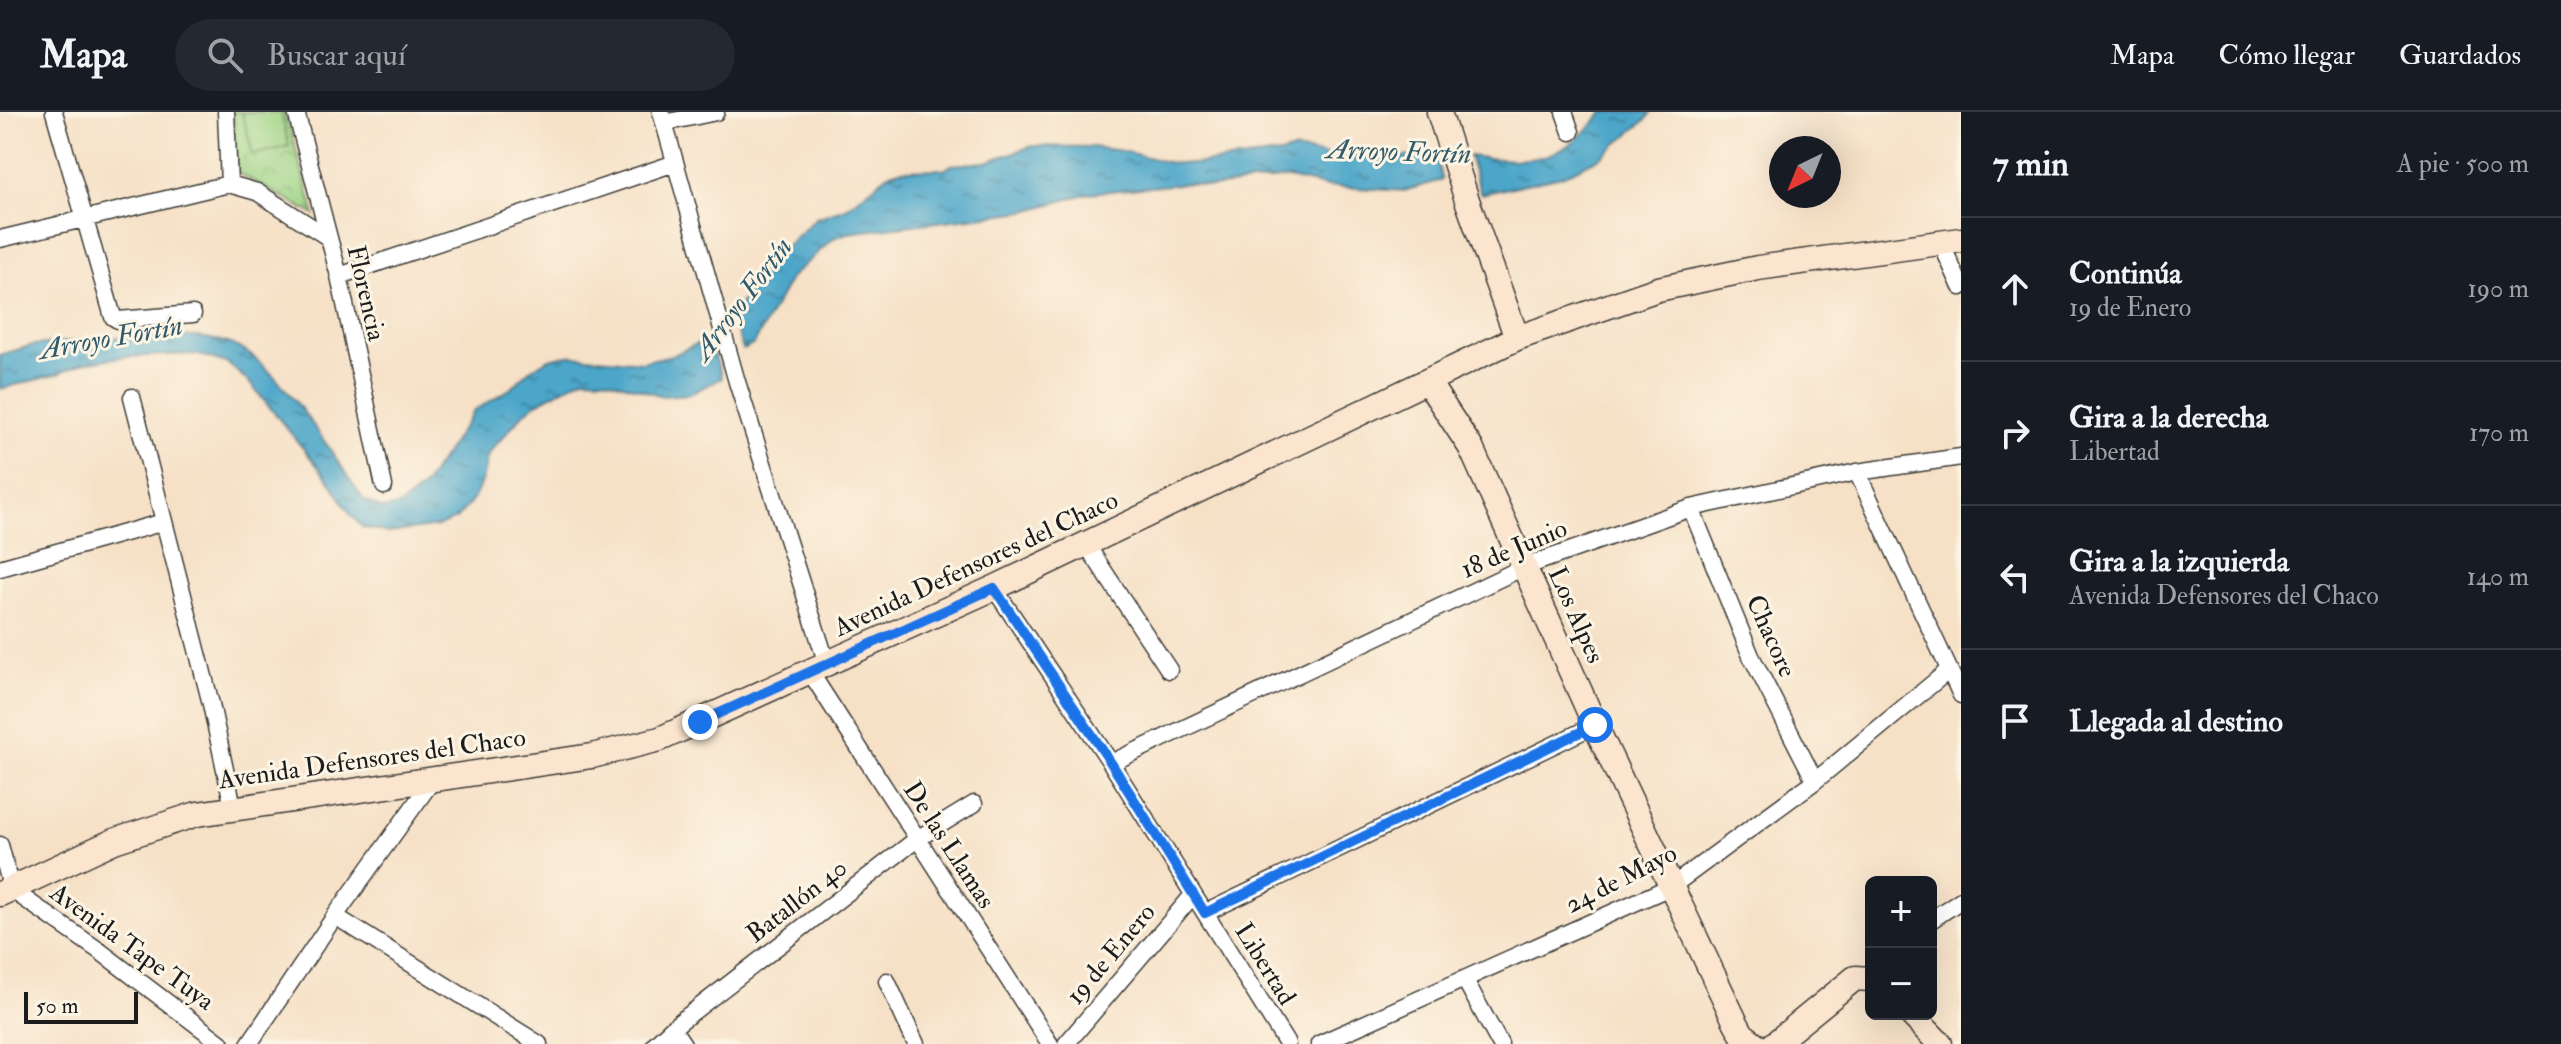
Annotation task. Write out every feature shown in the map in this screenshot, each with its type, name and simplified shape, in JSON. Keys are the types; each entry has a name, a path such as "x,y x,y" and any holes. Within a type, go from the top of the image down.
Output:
{"main road":[{"path":"1439,112 1517,338"},
{"name":"Avenida Defensores del Chaco","path":"6,892 114,841 197,814 592,756 660,739 994,588 1517,338 1658,289 1758,268 1951,242"},
{"name":"Los Alpes","path":"1427,381 1471,448 1595,725 1735,1021 1742,1034 1755,1044"},
{"path":"1774,1044 1865,974"},
{"path":"1917,1020 1940,1044"}],"street":[{"path":"54,112 113,317 118,320 193,314"},
{"path":"226,112 229,184"},
{"name":"Florencia","path":"296,112 339,276 384,486"},
{"path":"663,117 716,112"},
{"path":"1564,112 1571,132"},
{"name":"De las Llamas","path":"663,117 818,668 917,839 1050,1044"},
{"path":"339,276 675,163"},
{"path":"0,239 229,184 257,192 329,238"},
{"path":"1951,242 1961,287"},
{"path":"132,397 211,704 233,807"},
{"name":"18 de Junio","path":"1111,763 1524,567 1691,508 1857,472 1961,457"},
{"path":"1857,472 1961,695"},
{"name":"Chacore","path":"1691,508 1751,656 1815,781"},
{"path":"0,568 164,522"},
{"path":"1086,544 1169,670"},
{"name":"Libertad","path":"994,588 1111,763 1287,1044"},
{"name":"24 de Mayo","path":"1319,1044 1672,886 1815,781 1949,670"},
{"path":"1205,913 1595,725"},
{"path":"249,1044 335,916 434,778"},
{"name":"Batallón 40","path":"655,1044 917,839 974,804"},
{"path":"0,845 6,892"},
{"name":"Avenida Tape Tuya","path":"6,892 101,952 222,1044"},
{"name":"19 de Enero","path":"1066,1044 1193,895"},
{"path":"1937,916 1961,900"},
{"path":"335,916 539,1044"},
{"path":"1465,980 1500,1044"},
{"path":"887,981 916,1044"},
{"path":"672,1028 683,1044"}],"green space":[{"path":"233,112 285,112 315,215 236,172"},
{"path":"242,112 281,112 289,146 253,155"}],"water":[{"path":"1604,112 1651,112 1647,119 1601,157 1562,176 1481,194 1469,156 1511,160 1544,156 1573,142"},
{"path":"1032,146 1092,147 1171,163 1193,164 1293,150 1329,155 1436,157 1442,180 1404,191 1325,186 1288,178 1211,187 1190,183 1090,193 1026,211 848,233 834,238 791,277 754,344 743,350 732,317 762,269 816,218 846,208 890,173 899,170 946,169 951,165 986,162"},
{"path":"123,337 202,338 228,343 247,352 285,388 364,500 382,509 399,506 423,487 474,411 513,387 528,371 549,359 566,355 642,362 676,354 709,338 722,378 690,394 663,396 606,379 583,378 535,404 523,414 488,454 482,481 473,500 456,519 439,526 388,533 362,527 329,480 249,382 227,363 196,354 121,357 83,363 58,374 0,389 0,355 33,345"}],"route":[{"path":"700,722 994,588 1111,763 1205,913 1595,725"}],"water label":[{"name":"Arroyo Fortín","path":"1399,152"},
{"name":"Arroyo Fortín","path":"743,299"},
{"name":"Arroyo Fortín","path":"111,338"}]}
